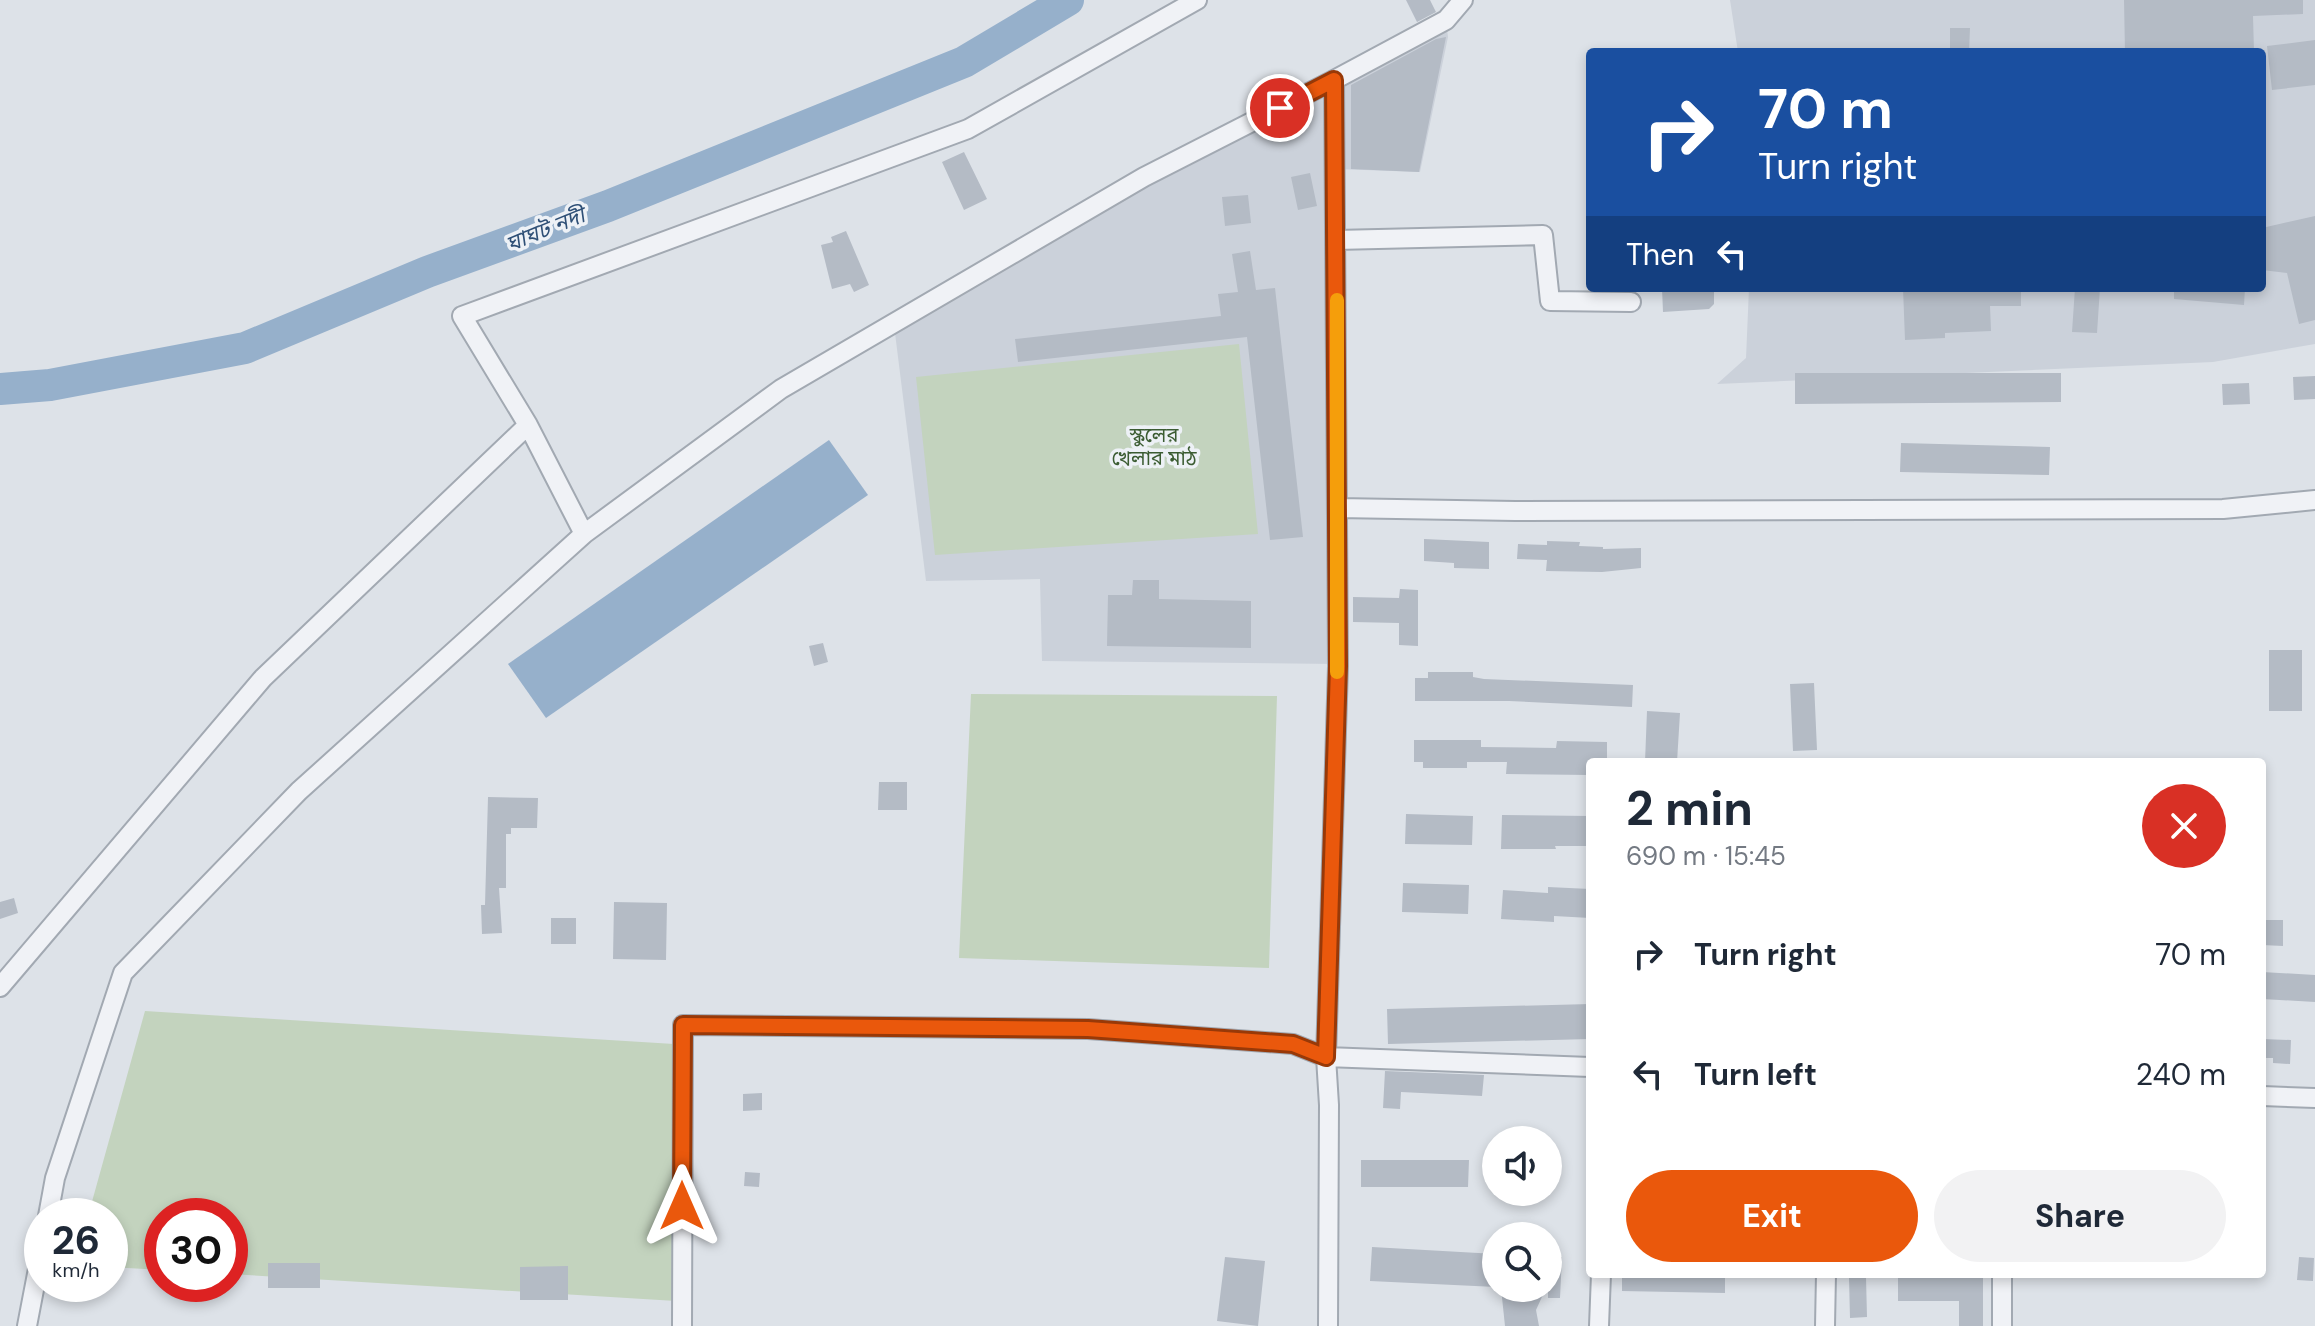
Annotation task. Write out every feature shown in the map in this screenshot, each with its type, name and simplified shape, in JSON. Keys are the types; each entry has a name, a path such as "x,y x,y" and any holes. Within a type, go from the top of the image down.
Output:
{"street":[{"path":"584,534 528,425 462,316 968,129 1197,0"},
{"path":"51,1198 55,1178 123,973 299,791 584,534 781,389 1144,177 1446,20 1463,0"},
{"path":"1328,1326 1329,1105 1326,1057 1338,666 1334,80"},
{"path":"1336,240 1543,235 1550,301 1631,302"},
{"path":"0,987 263,678 528,425"},
{"path":"1338,508 1515,511 2208,509 2315,500"},
{"path":"682,1326 683,1025 1088,1029 1293,1044 1326,1057 1586,1067"},
{"path":"2266,1096 2315,1098"},
{"path":"1599,1326 1601,1278"},
{"path":"1825,1326 1826,1278"},
{"path":"2002,1278 2002,1326"},
{"path":"27,1326 32,1302"}],"shaded area":[{"path":"1730,0 2315,0 2315,344 2213,362 1717,384 1746,358 1749,292 2266,292 2266,48 1737,48"},
{"path":"1446,21 1448,37 1420,172 1337,169 1338,664 1042,661 1040,579 926,581 894,325"}],"green space":[{"name":"স্কুলের খেলার মাঠ","path":"1239,344 1258,534 935,555 916,377"},
{"path":"971,694 1277,696 1269,968 959,958"},
{"path":"145,1011 674,1044 676,1301 248,1275 248,1198 144,1198 144,1269 128,1268 128,1198 93,1198"}],"water":[{"path":"829,440 868,495 546,718 508,664"}],"building":[{"path":"1406,0 1430,0 1436,12 1417,22"},
{"path":"2124,0 2303,0 2303,14 2253,16 2254,48 2125,48"},
{"path":"1950,28 1970,28 1969,48 1950,48"},
{"path":"1446,37 1419,172 1351,169 1351,85 1436,39"},
{"path":"2315,40 2315,85 2272,90 2267,46"},
{"path":"964,152 987,199 964,210 942,162"},
{"path":"1310,173 1317,206 1298,210 1291,177"},
{"path":"1248,195 1251,223 1225,226 1222,197"},
{"path":"2315,216 2315,320 2299,324 2287,273 2266,270 2266,227"},
{"path":"846,231 869,285 854,292 850,284 832,289 821,245 833,242 831,237"},
{"path":"1250,251 1256,290 1275,288 1303,537 1270,540 1247,337 1018,362 1015,339 1221,316 1218,294 1238,292 1232,254"},
{"path":"1662,292 1714,292 1714,304 1709,309 1663,312"},
{"path":"1903,292 2021,292 2021,306 1990,306 1991,331 1945,333 1945,338 1905,340"},
{"path":"2075,292 2100,292 2097,333 2072,332"},
{"path":"2174,292 2245,292 2244,305 2174,299"},
{"path":"1795,373 2061,373 2061,402 1795,404"},
{"path":"2315,376 2315,399 2294,400 2293,377"},
{"path":"2249,383 2250,404 2223,405 2222,384"},
{"path":"1901,443 2050,447 2049,475 1900,472"},
{"path":"1424,539 1489,542 1489,569 1454,568 1454,563 1424,561"},
{"path":"1547,541 1580,542 1579,546 1603,549 1641,548 1641,568 1602,572 1546,571 1547,560 1517,559 1518,544 1547,545"},
{"path":"1133,580 1159,580 1159,599 1251,601 1251,648 1107,646 1108,595 1132,595"},
{"path":"1400,589 1418,590 1418,646 1399,645 1399,623 1353,622 1353,597 1399,598"},
{"path":"823,643 828,662 814,666 809,646"},
{"path":"2269,650 2302,650 2302,711 2269,711"},
{"path":"1428,672 1473,672 1473,677 1484,679 1633,685 1632,707 1509,701 1415,701 1415,678 1428,678"},
{"path":"1814,683 1817,750 1793,751 1790,684"},
{"path":"1647,711 1680,713 1677,758 1645,758"},
{"path":"1414,740 1481,740 1481,747 1556,748 1557,741 1607,742 1607,758 1586,758 1586,775 1506,774 1507,762 1467,762 1467,768 1423,768 1423,762 1414,762"},
{"path":"879,782 907,782 907,810 878,810"},
{"path":"488,797 538,798 537,828 511,828 511,834 506,834 506,888 499,888 502,933 482,934 481,905 485,905"},
{"path":"1406,814 1473,816 1472,845 1405,844"},
{"path":"1502,815 1586,816 1586,846 1501,849"},
{"path":"1403,883 1469,885 1468,914 1402,912"},
{"path":"1548,887 1586,889 1586,918 1554,916 1554,922 1501,919 1503,890 1548,893"},
{"path":"14,898 18,913 0,919 0,902"},
{"path":"614,902 667,903 666,960 613,959"},
{"path":"551,918 576,918 576,944 551,944"},
{"path":"2266,920 2283,920 2283,946 2266,945"},
{"path":"2266,972 2315,975 2315,1002 2266,999"},
{"path":"1586,1004 1586,1039 1388,1044 1387,1009"},
{"path":"2266,1039 2291,1040 2290,1064 2273,1063 2273,1058 2266,1058"},
{"path":"1385,1071 1484,1075 1482,1096 1401,1092 1400,1109 1383,1108"},
{"path":"762,1093 762,1110 743,1111 743,1094"},
{"path":"1361,1160 1469,1160 1468,1187 1361,1187"},
{"path":"745,1172 760,1173 759,1187 744,1186"},
{"path":"1372,1247 1482,1253 1482,1286 1370,1281"},
{"path":"1225,1257 1265,1261 1258,1326 1217,1321"},
{"path":"2299,1257 2314,1258 2313,1281 2297,1280"},
{"path":"268,1263 320,1263 320,1288 268,1288"},
{"path":"568,1266 568,1300 520,1300 520,1267"},
{"path":"1622,1278 1725,1278 1725,1293 1622,1291"},
{"path":"1849,1278 1866,1278 1867,1317 1850,1318"},
{"path":"1898,1278 1983,1278 1983,1326 1959,1326 1959,1301 1898,1301"},
{"path":"1502,1302 1540,1302 1536,1310 1539,1326 1505,1326"}],"waterway":[{"name":"ঘাঘট নদী","path":"0,389 50,385 245,348 427,272 608,206 964,62 1068,0"}],"slow traffic":[{"path":"1337,300 1337,672"}],"route":[{"path":"682,1206 683,1025 1088,1029 1293,1044 1326,1057 1338,666 1334,80 1280,108"}]}
